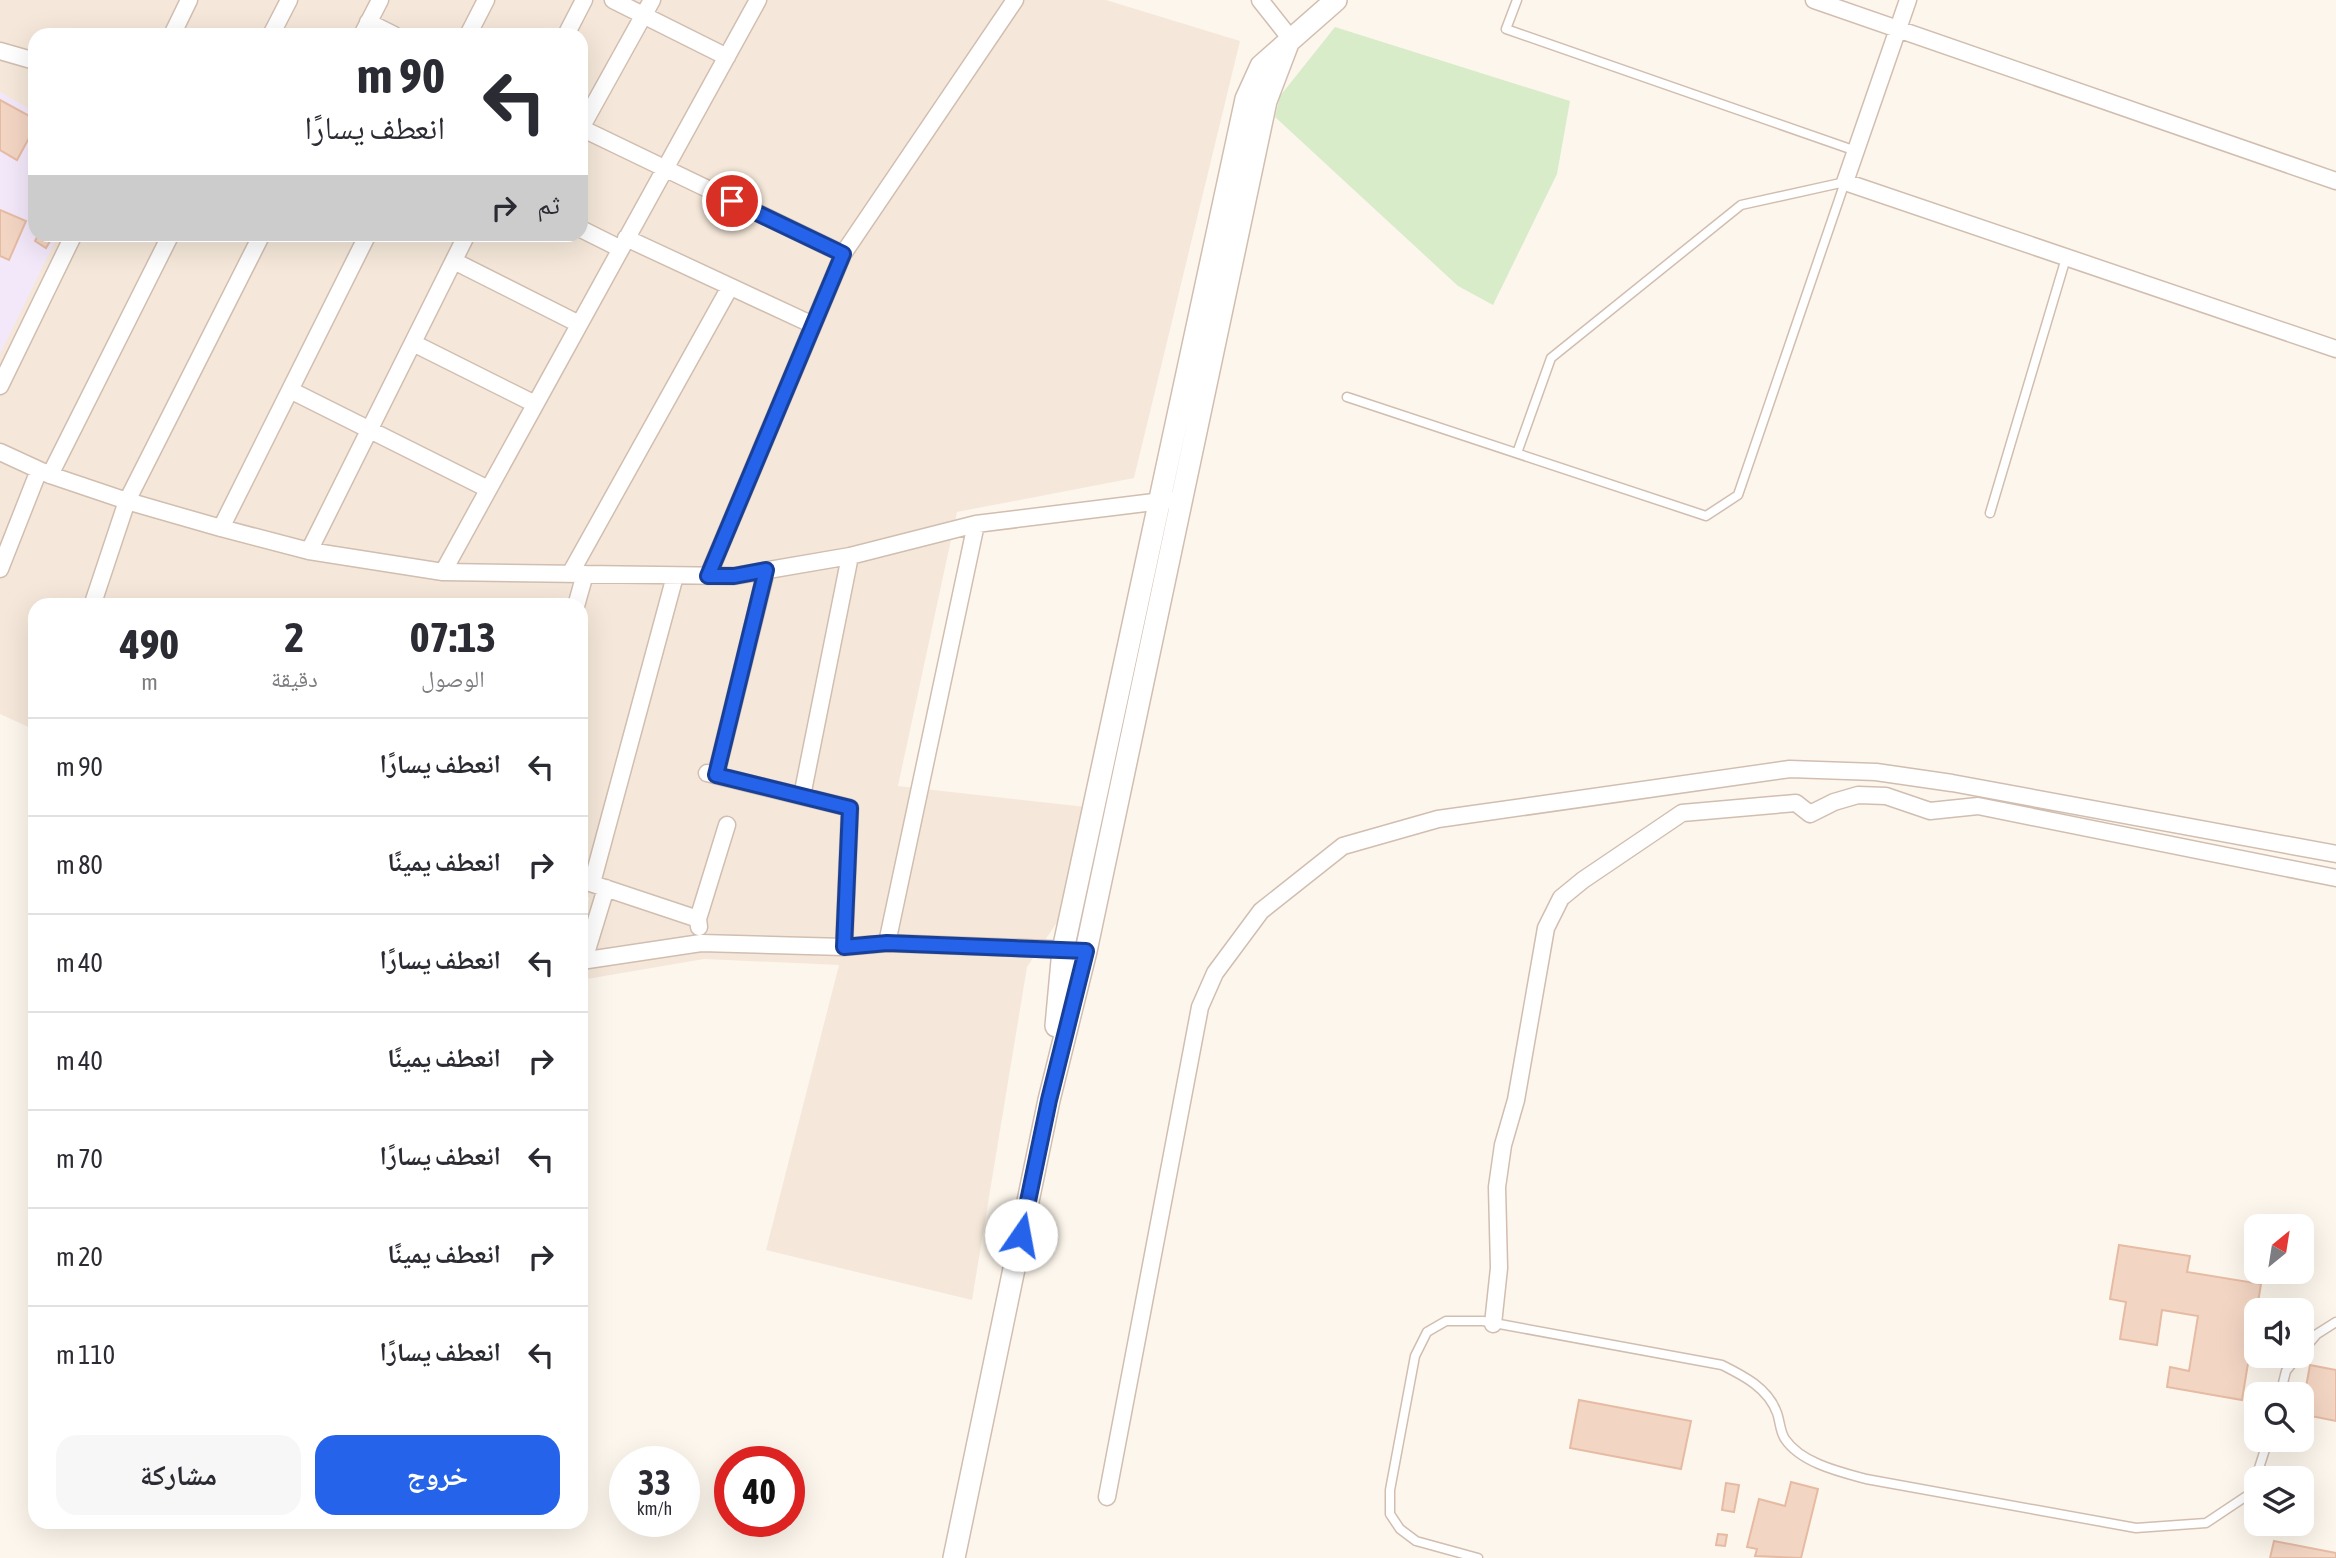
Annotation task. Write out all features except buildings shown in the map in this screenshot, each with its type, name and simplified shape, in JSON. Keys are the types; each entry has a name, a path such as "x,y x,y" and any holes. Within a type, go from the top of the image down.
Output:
{"street":[{"path":"175,28 189,0"},
{"path":"275,28 289,0"},
{"path":"366,28 380,0"},
{"path":"472,28 486,0"},
{"path":"570,28 584,0"},
{"path":"613,0 727,57"},
{"path":"588,115 652,0"},
{"path":"443,572 758,0"},
{"path":"708,576 843,254 1015,0"},
{"path":"1260,0 1290,38"},
{"path":"1049,1100 1063,950 1245,99 1261,66 1336,0"},
{"path":"1814,0 2336,181"},
{"path":"1908,0 1845,182 2336,348"},
{"path":"954,1558 1049,1100 1086,951 1266,101 1290,38"},
{"path":"0,51 28,59"},
{"path":"588,132 843,254"},
{"path":"588,232 730,287 813,325"},
{"path":"0,386 70,242"},
{"path":"0,569 45,472 167,242"},
{"path":"95,598 127,502 258,242"},
{"path":"221,528 364,242"},
{"path":"309,551 463,242"},
{"path":"454,261 579,324"},
{"path":"576,598 578,574 730,287"},
{"path":"413,343 535,404"},
{"path":"290,390 488,489"},
{"path":"0,452 45,472 127,502 221,528 309,551 443,572 734,576 850,556 976,524 1182,498"},
{"path":"887,943 976,524"},
{"path":"802,796 850,556"},
{"path":"766,570 711,774 850,808 844,947"},
{"path":"588,919 593,884 675,576"},
{"path":"1107,1497 1199,1007 1215,973 1261,911 1343,846 1438,819 1790,769 1876,772 1952,783 2336,855"},
{"path":"1493,1324 1499,1268 1498,1176 1503,1145 1517,1100 1546,928 1561,898 1682,813 1796,803 1810,814 1834,802 1858,795 1886,796 1930,811 1978,806 2336,878"},
{"path":"701,943 698,919 727,825"},
{"path":"593,884 698,919"},
{"path":"588,960 701,943 844,947 887,943 1086,951"}],"lane":[{"path":"1517,0 1506,29 1856,151"},
{"path":"1347,397 1706,516 1738,495 1845,182"},
{"path":"1517,453 1552,358 1741,205 1845,182"},
{"path":"1990,513 2066,258"},
{"path":"1478,1558 1416,1541 1400,1529 1390,1514 1390,1490 1415,1356 1427,1332 1446,1321 1493,1324 1722,1365 1751,1380 1762,1390 1777,1411 1784,1438 1812,1460 1836,1470 1866,1479 2136,1528 2206,1523 2251,1493 2264,1452"},
{"path":"2314,1338 2336,1322"}],"shaded area":[{"path":"0,0 1106,0 1240,41 1134,478 957,512 898,786 1086,807 1070,903 1027,967 972,1300 766,1250 839,965 704,959 588,979 588,598 28,598 28,727 0,714"},
{"path":"0,92 28,108 28,242 55,242 0,354"}],"green space":[{"path":"1335,27 1570,101 1557,174 1493,305 1458,286 1275,117 1280,96"}],"route":[{"path":"732,201 843,254 708,576 734,576 766,570 716,775 850,808 844,947 887,943 1086,951 1049,1100 1021,1235"}]}
